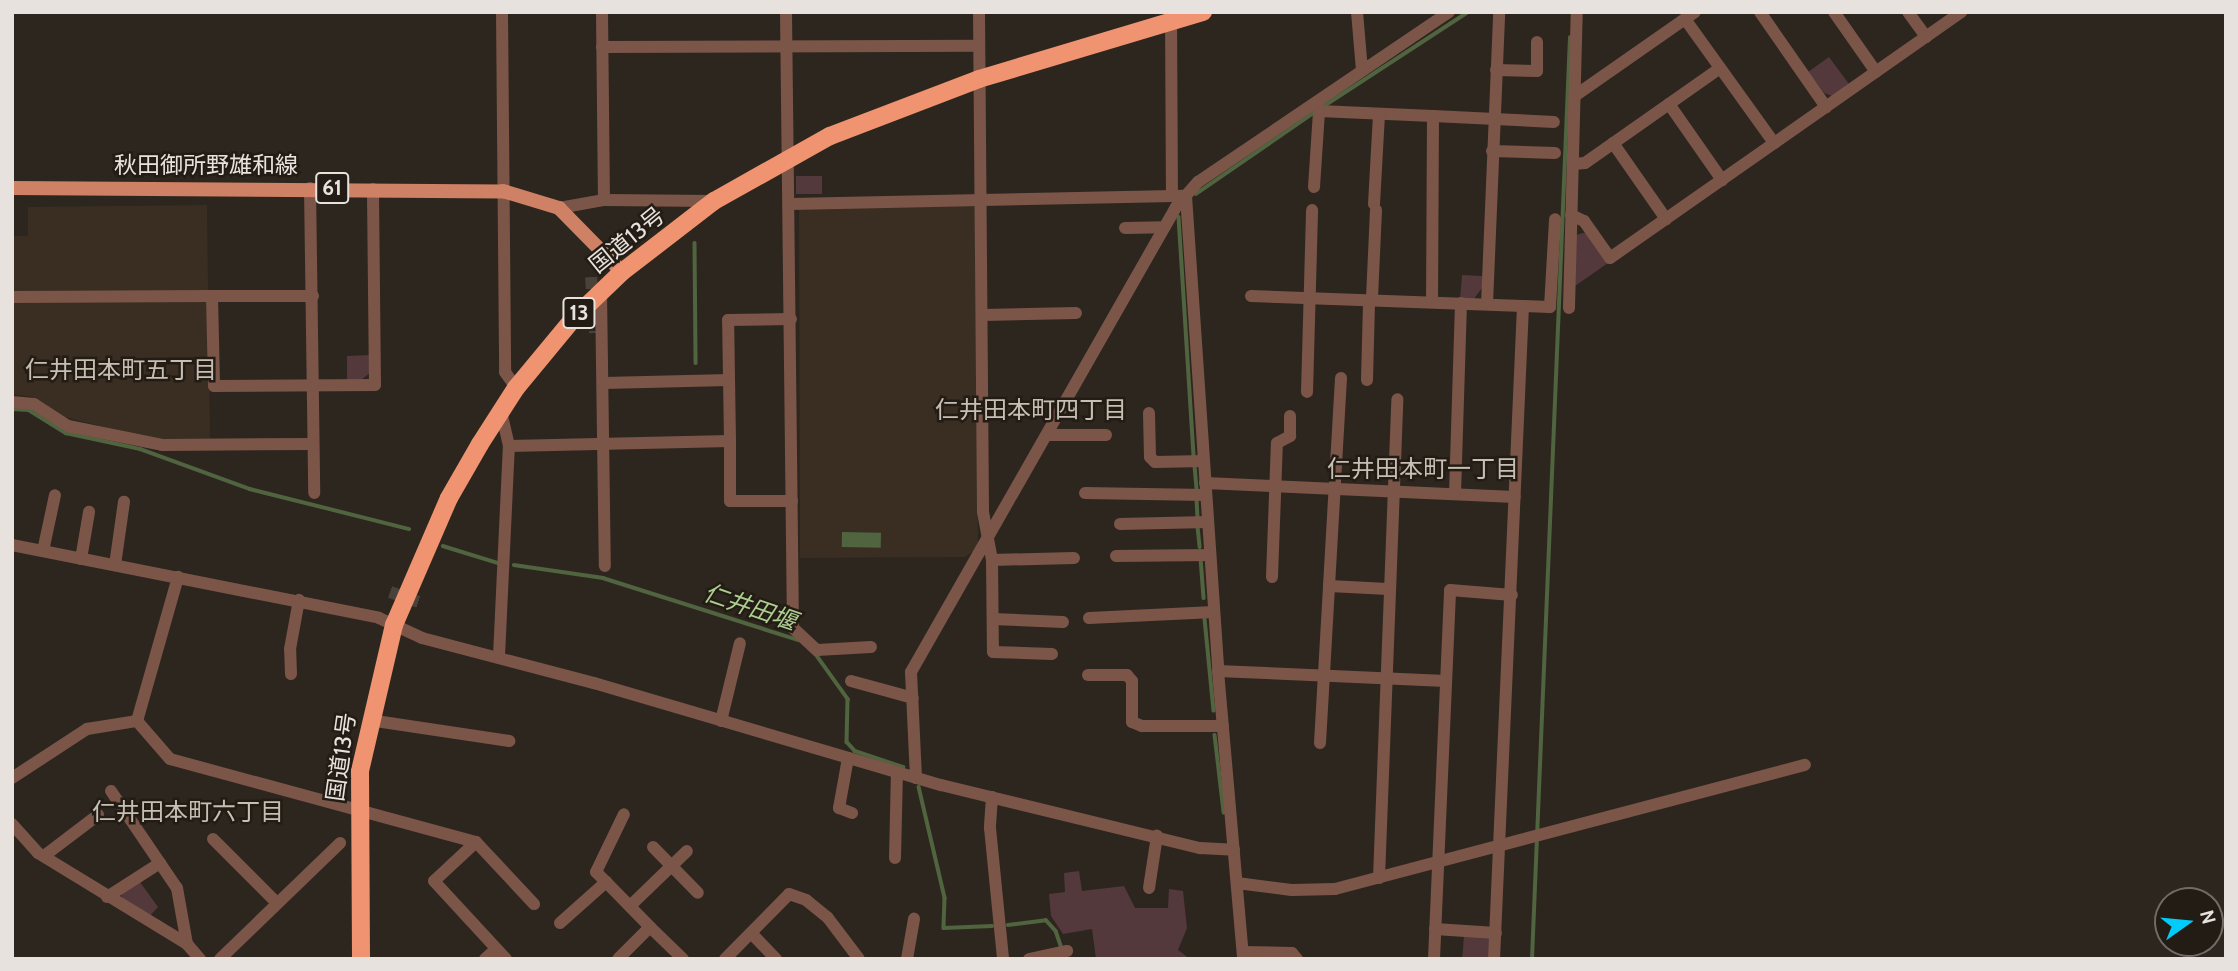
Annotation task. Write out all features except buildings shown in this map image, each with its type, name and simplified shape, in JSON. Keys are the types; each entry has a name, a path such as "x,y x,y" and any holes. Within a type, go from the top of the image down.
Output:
{"highway":[{"name":"国道13号","path":"361,959 357,808 369,720 394,625 449,498 501,412 516,388 601,292 622,272 714,201 788,157 865,120 979,79 1171,17 1203,12"}],"main road":[{"name":"秋田御所野雄和線","path":"12,188 503,191 559,208 622,272"}],"street":[{"path":"502,12 505,373 516,388"},
{"path":"602,12 604,200"},
{"path":"786,12 791,204 793,628 817,650 871,647"},
{"path":"979,12 986,542 992,560 993,652 1052,654"},
{"path":"1357,12 1362,70"},
{"path":"916,778 911,672 1164,227 1186,196 1316,107 1362,70 1449,12"},
{"path":"1487,303 1499,12"},
{"path":"1569,308 1577,12"},
{"path":"1760,12 1826,107"},
{"path":"1834,12 1876,72"},
{"path":"1908,12 1926,37"},
{"path":"1571,215 1584,221 1610,258 1961,12"},
{"path":"1576,95 1690,16 1720,68 1774,143"},
{"path":"1171,17 1172,194"},
{"path":"1496,70 1536,71 1536,42"},
{"path":"602,47 979,46"},
{"path":"1573,164 1585,163 1720,68"},
{"path":"1669,104 1721,180"},
{"path":"1316,107 1379,114 1554,122"},
{"path":"1314,187 1316,107"},
{"path":"1367,380 1379,114"},
{"path":"1432,302 1433,116"},
{"path":"1613,143 1666,219"},
{"path":"1492,150 1555,153"},
{"path":"310,188 314,493"},
{"path":"212,296 214,386 375,385 373,189"},
{"path":"791,204 1172,194 1186,196"},
{"path":"1186,196 1218,671 1243,955 1292,953 1297,959"},
{"path":"559,208 604,200 714,201"},
{"path":"1307,392 1312,210"},
{"path":"1251,296 1550,307 1555,219"},
{"path":"1125,228 1164,227"},
{"path":"601,292 605,566"},
{"path":"12,298 313,296"},
{"path":"1455,494 1461,303"},
{"path":"1494,959 1523,306"},
{"path":"982,315 1076,313"},
{"path":"791,319 728,320 730,501 792,501"},
{"path":"1320,743 1327,676 1333,489 1341,378"},
{"path":"604,383 729,380"},
{"path":"1379,878 1397,399"},
{"path":"12,402 34,404 68,426 162,446 313,444"},
{"path":"499,656 509,446 501,412"},
{"path":"1149,413 1150,457 1155,462 1204,461"},
{"path":"1272,577 1277,443 1290,436 1290,416"},
{"path":"1048,435 1106,435"},
{"path":"509,446 730,441"},
{"path":"1085,493 1275,487 1514,497"},
{"path":"43,551 55,495"},
{"path":"115,565 124,502"},
{"path":"81,559 89,512"},
{"path":"1120,524 1208,522"},
{"path":"12,545 299,600 394,625 422,638 499,656 916,778 1200,848 1234,850"},
{"path":"1115,556 1210,555"},
{"path":"992,560 1074,558"},
{"path":"137,721 178,577"},
{"path":"1329,586 1388,589"},
{"path":"1434,959 1450,590 1511,595"},
{"path":"292,674 290,649 299,600"},
{"path":"1089,618 1214,612"},
{"path":"993,620 1063,622"},
{"path":"721,721 740,643"},
{"path":"1218,671 1446,681"},
{"path":"1088,675 1127,675 1132,681 1132,722 1142,726 1223,726"},
{"path":"850,681 913,698"},
{"path":"369,720 509,741"},
{"path":"12,778 87,729 137,721"},
{"path":"137,721 170,759 476,842 534,904"},
{"path":"848,758 839,808 852,813"},
{"path":"1237,883 1311,891 1379,878 1805,765"},
{"path":"895,858 897,772"},
{"path":"111,791 177,888 187,944"},
{"path":"992,797 990,828 1003,959"},
{"path":"624,814 596,872 683,959"},
{"path":"44,856 98,815"},
{"path":"12,824 44,856 187,944 200,959"},
{"path":"1149,888 1157,836"},
{"path":"213,839 276,902"},
{"path":"476,842 434,881 506,959"},
{"path":"220,959 340,843"},
{"path":"653,847 698,893"},
{"path":"630,906 687,851"},
{"path":"107,897 160,863"},
{"path":"561,923 606,882"},
{"path":"724,959 789,894 806,900 828,918 859,959"},
{"path":"907,959 914,919"},
{"path":"618,959 650,927"},
{"path":"1435,929 1496,933"},
{"path":"751,933 776,959"},
{"path":"485,959 496,948"},
{"path":"1029,959 1063,951"}],"shaded area":[{"path":"1829,57 1849,84 1832,96 1824,93 1808,72"},
{"path":"796,176 822,176 822,194 796,194"},
{"path":"207,205 210,440 158,441 65,417 33,397 12,394 12,236 28,236 28,207"},
{"path":"975,206 978,548 965,557 800,558 799,207"},
{"path":"1587,232 1608,263 1575,286 1576,235"},
{"path":"1462,275 1482,276 1482,288 1473,300 1460,299"},
{"path":"369,355 370,373 361,380 347,381 347,356"},
{"path":"842,532 881,533 881,548 842,547"},
{"path":"1079,871 1082,891 1124,886 1135,908 1168,908 1169,889 1183,891 1187,928 1178,950 1190,959 1096,959 1092,929 1063,934 1051,916 1049,894 1065,892 1064,873"},
{"path":"140,882 158,907 149,917 122,898 121,893"},
{"path":"1464,934 1493,936 1491,959 1462,959"}],"waterway":[{"path":"1324,106 1468,12"},
{"path":"1532,959 1570,38"},
{"path":"1196,194 1312,114"},
{"path":"1179,217 1194,456"},
{"path":"695,243 696,363"},
{"path":"12,409 29,410 66,433 140,449 250,489 409,529"},
{"path":"1195,466 1197,491"},
{"path":"1197,499 1198,518"},
{"path":"1198,527 1200,547"},
{"path":"443,546 501,564"},
{"path":"1201,558 1204,598"},
{"name":"仁井田堰","path":"514,565 603,578 798,640"},
{"path":"1205,619 1214,711"},
{"name":"仁井田堰","path":"815,653 848,699 847,742 855,751 903,767"},
{"path":"1215,735 1224,812"},
{"name":"仁井田堰","path":"919,787 945,898 944,928 992,926"},
{"name":"仁井田堰","path":"1008,925 1046,920 1056,931 1062,948"}],"tunnel":[{"path":"591,277 595,333"},
{"path":"390,592 422,603"}],"district":[{"name":"仁井田本町五丁目","path":"121,370"},
{"name":"仁井田本町四丁目","path":"1031,410"},
{"name":"仁井田本町一丁目","path":"1423,469"},
{"name":"仁井田本町六丁目","path":"188,812"}]}
